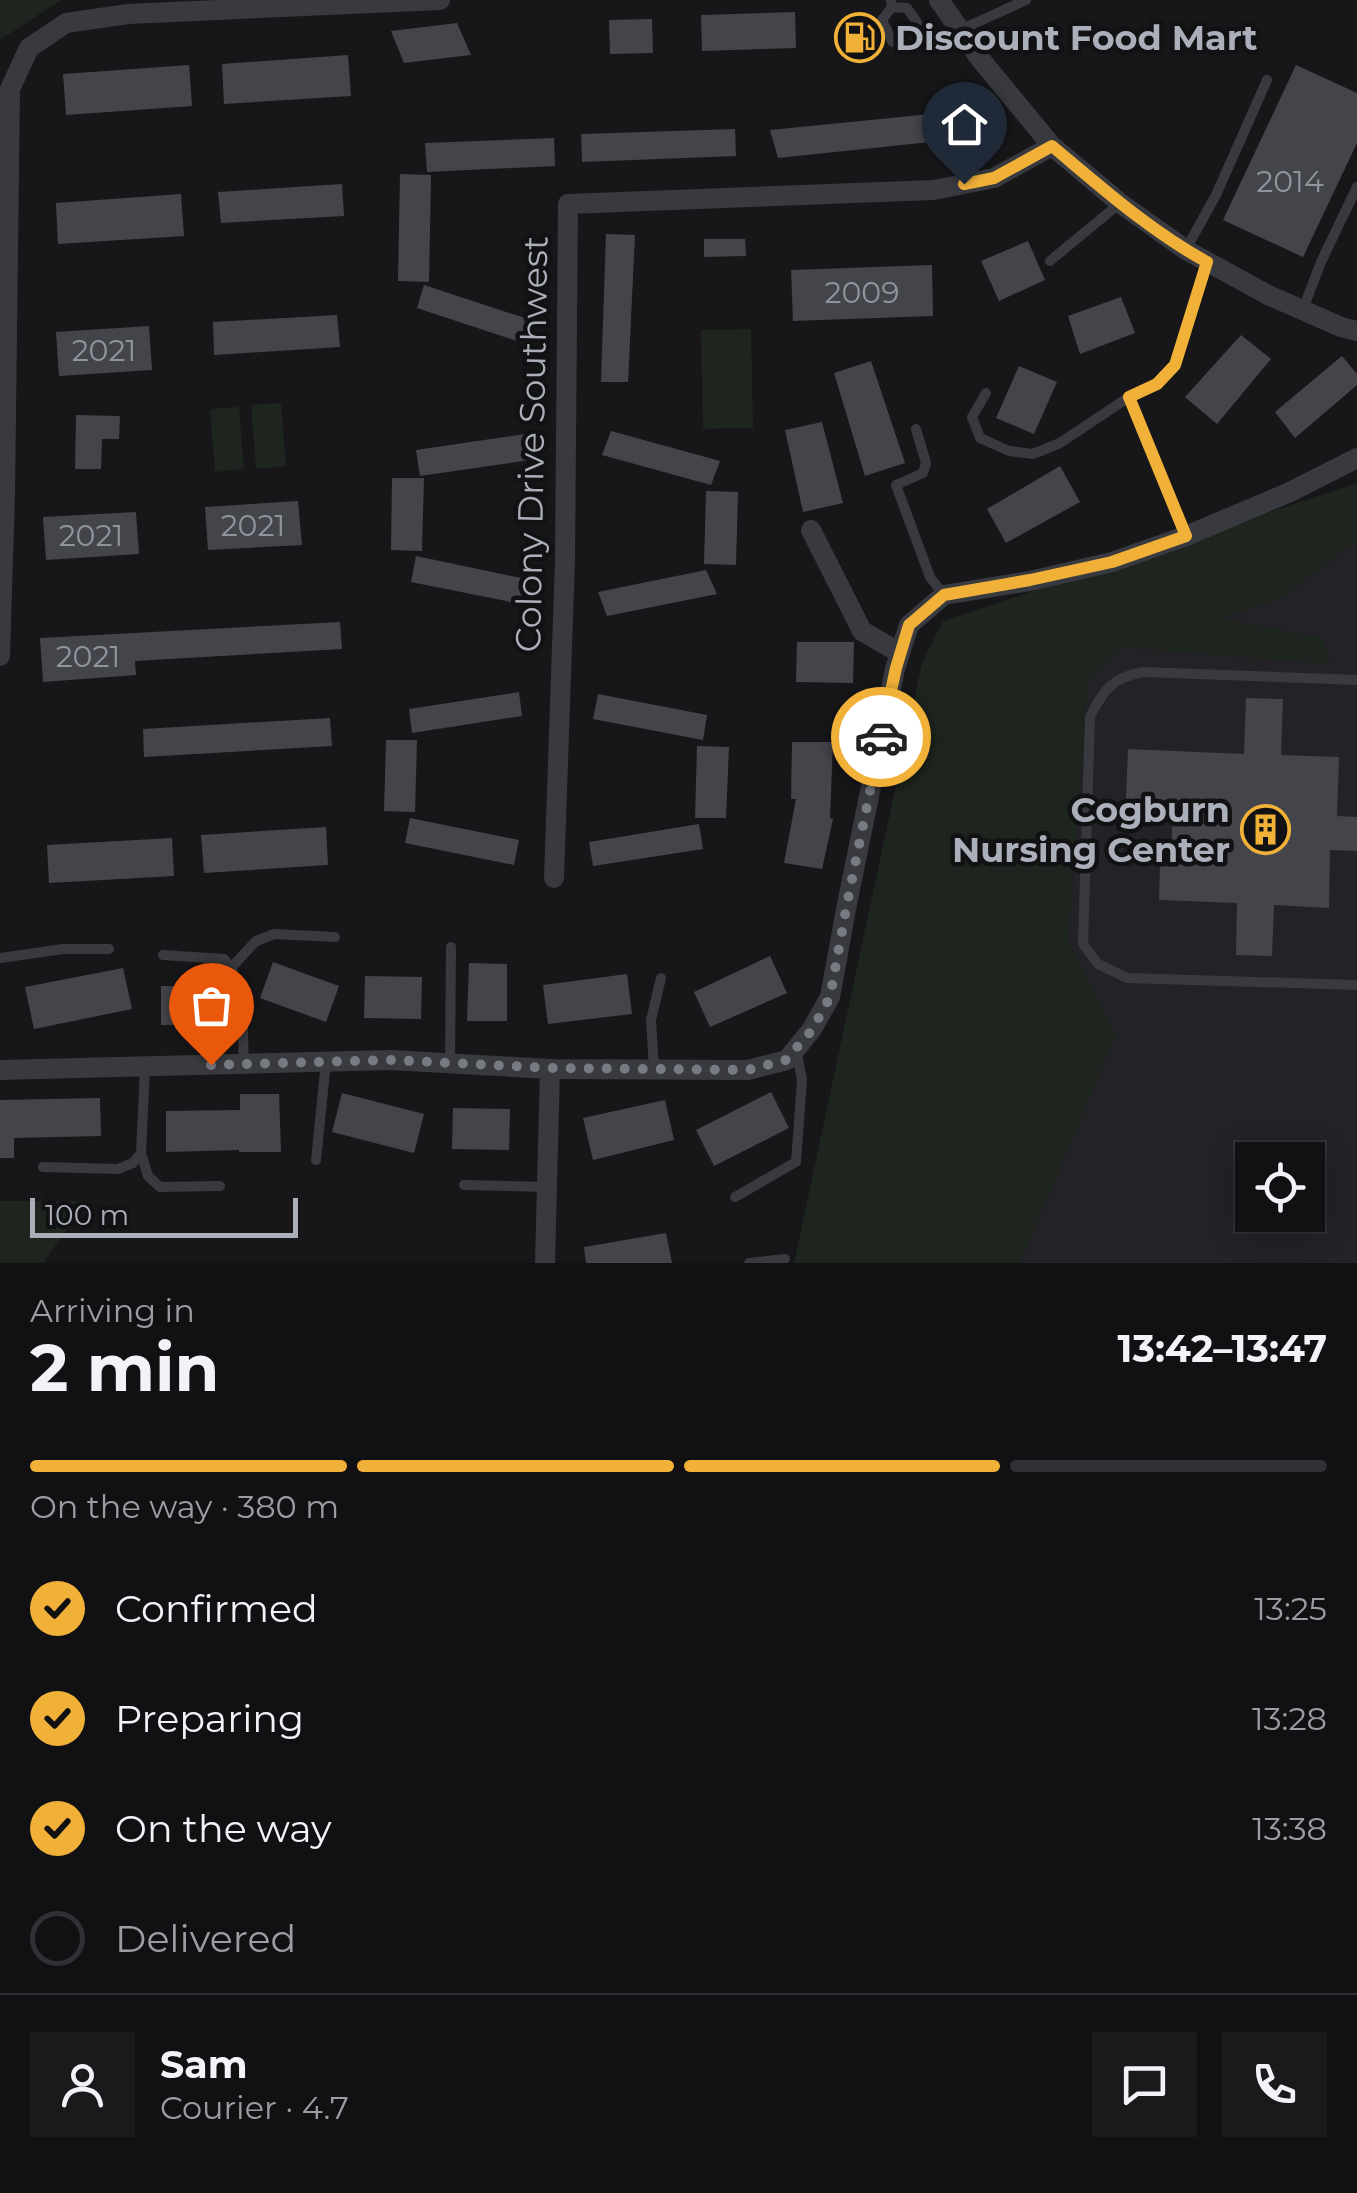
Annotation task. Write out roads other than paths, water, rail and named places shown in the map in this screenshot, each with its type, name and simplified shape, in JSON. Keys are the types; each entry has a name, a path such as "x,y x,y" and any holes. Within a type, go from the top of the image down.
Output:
{"street":[{"path":"0,656 10,89 29,48 66,23 128,14 263,3 440,0"},
{"path":"939,0 981,60 1052,146 1120,203 1207,262 1302,310 1357,332"},
{"name":"Colony Drive Southwest","path":"554,878 566,560 568,204 934,190 994,178 1052,146"},
{"path":"0,1070 392,1060 550,1068 748,1070 786,1060 812,1030 830,997 909,625 944,595 1112,562 1290,492 1357,458"},
{"path":"811,530 862,631 900,653"},
{"path":"545,1263 550,1068"}],"lane":[{"path":"930,41 907,8 891,3 882,20 892,40 904,49 930,41 960,30 1026,0"},
{"path":"1186,250 1216,195 1267,80"},
{"path":"1302,310 1357,187"},
{"path":"1050,262 1120,203"},
{"path":"986,393 972,417 980,438 1008,451 1032,454 1060,443 1129,397 1157,384 1175,365 1207,262"},
{"path":"1129,397 1186,536"},
{"path":"916,429 926,463 923,473 896,486 930,577 944,595"},
{"path":"1357,680 1143,672 1121,676 1101,694 1090,716 1083,944 1098,964 1127,978 1357,986"},
{"path":"232,967 256,941 274,934 336,937"},
{"path":"450,1063 451,947"},
{"path":"0,958 63,948 109,950"},
{"path":"163,955 224,959 232,967 238,983 244,1064"},
{"path":"654,1070 651,1020 662,978"},
{"path":"735,1196 796,1162 802,1080 796,1048"},
{"path":"316,1160 326,1062"},
{"path":"145,1066 140,1153 148,1176 160,1186 220,1186"},
{"path":"43,1167 118,1169 133,1163 140,1153"},
{"path":"464,1185 546,1187"},
{"path":"749,1263 785,1259"}],"place":[{"name":"Discount Food Mart","path":"860,38"},
{"name":"Cogburn Nursing Center","path":"1265,830"}]}
